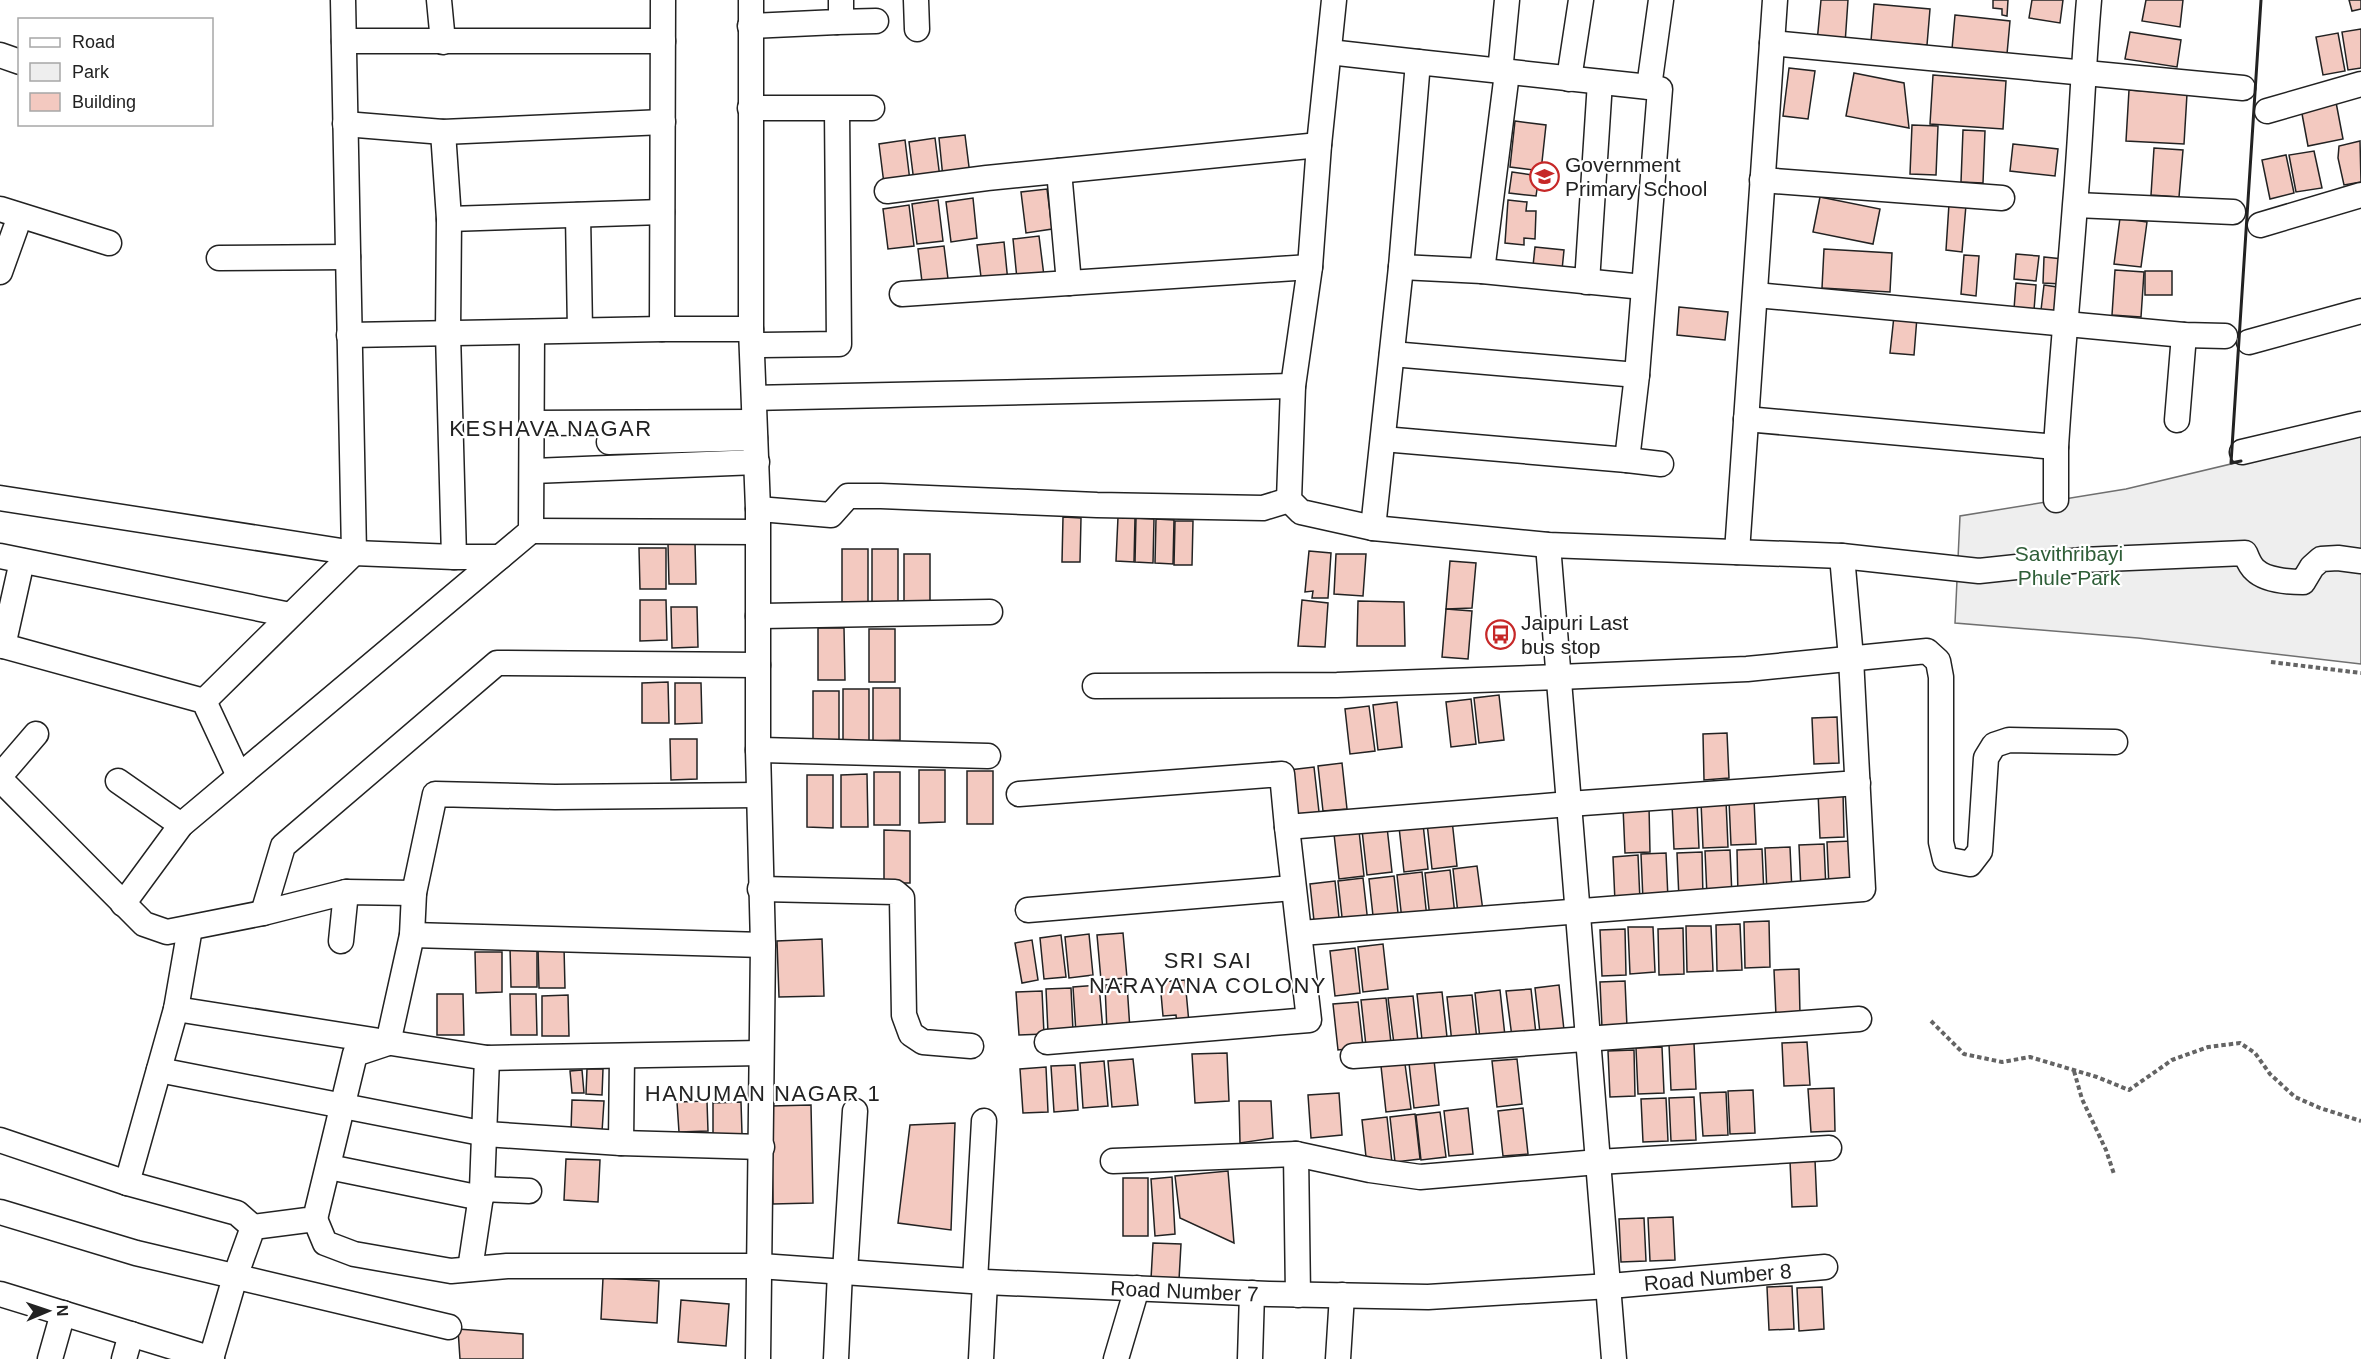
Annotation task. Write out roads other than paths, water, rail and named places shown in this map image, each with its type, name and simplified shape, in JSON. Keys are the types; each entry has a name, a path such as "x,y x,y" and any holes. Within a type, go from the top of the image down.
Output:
{"street":[{"path":"204,701 354,553 343,0"},
{"path":"439,0 443,42"},
{"path":"662,329 663,0"},
{"path":"751,0 752,337 757,462 758,795 763,945 758,1359"},
{"path":"916,0 917,29"},
{"path":"1335,0 1319,145 1310,267 1293,386 1289,500 1301,512 1373,528 1548,545 1842,556 1979,571 2082,560 2244,553 2255,571 2274,579 2303,582 2320,559 2338,558 2361,561"},
{"path":"1482,271 1503,72 1507,0"},
{"path":"1569,79 1581,0"},
{"path":"1649,87 1661,0"},
{"path":"1737,552 1775,0"},
{"path":"2056,500 2056,447 2064,323 2076,204 2082,74 2090,0"},
{"path":"750,26 839,11 876,21"},
{"path":"344,41 663,41"},
{"path":"1772,43 2243,88"},
{"path":"1329,52 1660,89 1637,375 1627,460"},
{"path":"0,55 18,61"},
{"path":"1373,528 1401,267 1418,62"},
{"path":"1587,282 1599,82"},
{"path":"2267,111 2361,84"},
{"path":"750,108 872,108"},
{"path":"349,334 662,329 839,344 837,109"},
{"path":"345,124 443,132 663,122"},
{"path":"443,132 449,219 448,333 454,557"},
{"path":"887,191 1319,145"},
{"path":"1059,171 1069,283"},
{"path":"1762,180 2002,198"},
{"path":"2260,225 2361,195"},
{"path":"2076,204 2233,212"},
{"path":"0,272 10,212 109,243"},
{"path":"449,219 662,212"},
{"path":"578,215 580,330"},
{"path":"219,258 348,257"},
{"path":"902,294 1310,267"},
{"path":"1401,267 1482,271 1643,287"},
{"path":"1756,296 2184,335 2225,336"},
{"path":"2249,342 2361,311"},
{"path":"531,531 532,332"},
{"path":"2177,420 2184,335"},
{"path":"1392,354 1637,375"},
{"path":"755,398 1293,386"},
{"path":"1746,419 2056,447"},
{"path":"532,423 754,430"},
{"path":"2242,452 2361,424"},
{"path":"609,442 754,430"},
{"path":"1383,439 1661,464"},
{"path":"533,471 757,462"},
{"path":"123,904 181,825 531,531 757,521 831,515 848,496 1097,506 1263,508 1289,500"},
{"path":"0,498 354,553 500,557"},
{"path":"1548,545 1610,1286 1614,1359"},
{"path":"1301,933 1863,889 1851,658 1842,556"},
{"path":"239,776 204,701 1,646 11,558 290,615"},
{"path":"758,616 990,612"},
{"path":"1095,686 1337,685 1559,677 1747,669 1927,651 1938,661 1941,677 1941,842 1946,859 1970,864 1980,851 1986,758 1994,745 2009,740 2115,742"},
{"path":"263,914 283,846 497,663 758,665"},
{"path":"36,734 0,778 144,924 167,932 263,914 346,892 414,893"},
{"path":"758,750 988,756"},
{"path":"1019,794 1282,774 1293,888 1301,933 1308,1020 1047,1042"},
{"path":"118,781 181,825"},
{"path":"1287,828 1858,783"},
{"path":"388,1043 412,934 414,893 435,794 555,797 758,795"},
{"path":"1028,910 1293,888"},
{"path":"760,889 896,892 902,898 904,1015 910,1034 923,1042 971,1046"},
{"path":"341,941 346,892"},
{"path":"127,1183 176,1009 190,928"},
{"path":"412,934 763,945"},
{"path":"176,1009 487,1058 761,1053"},
{"path":"1353,1056 1859,1019"},
{"path":"0,1140 127,1183 237,1213 253,1227 315,1219 355,1054 388,1043"},
{"path":"621,1143 622,1056"},
{"path":"470,1269 482,1194 487,1058"},
{"path":"159,1070 486,1134 621,1143 762,1147"},
{"path":"836,1359 855,1111"},
{"path":"981,1359 980,1282 984,1121"},
{"path":"1113,1161 1296,1154 1370,1170 1420,1177 1598,1162 1829,1148"},
{"path":"1296,1154 1298,1295"},
{"path":"329,1167 482,1194 529,1191"},
{"path":"0,1212 136,1253 449,1327"},
{"name":"Road Number 7","path":"315,1219 325,1243 354,1254 451,1271 507,1266 760,1266 980,1282 1428,1298 1610,1286"},
{"path":"0,1294 211,1359 235,1276 253,1227"},
{"name":"Road Number 8","path":"1610,1286 1825,1267"},
{"path":"1116,1359 1137,1288"},
{"path":"1250,1359 1252,1293"},
{"path":"1338,1359 1342,1295"},
{"path":"50,1359 63,1313"},
{"path":"124,1359 131,1334"}],"place":[{"name":"Government Primary School","path":"1544,176"},
{"name":"Jaipuri Last bus stop","path":"1500,634"}],"district":[{"name":"KESHAVA NAGAR","path":"551,428"},
{"name":"SRI SAI NARAYANA COLONY","path":"1208,972"},
{"name":"HANUMAN NAGAR 1","path":"763,1093"}],"park label":[{"name":"Savithribayi Phule Park","path":"2069,565"}]}
